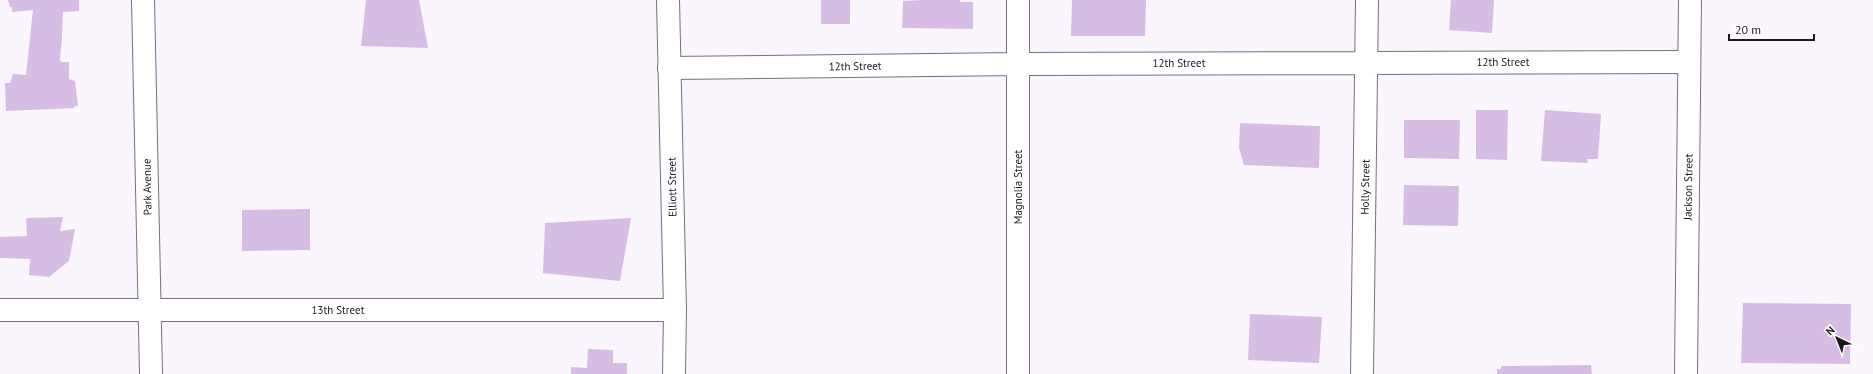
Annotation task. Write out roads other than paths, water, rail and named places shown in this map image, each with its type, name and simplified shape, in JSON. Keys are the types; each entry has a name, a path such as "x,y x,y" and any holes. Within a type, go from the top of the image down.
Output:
{"street":[{"name":"Park Avenue","path":"143,0 151,374"},
{"name":"Elliott Street","path":"668,0 675,310 674,374"},
{"name":"Magnolia Street","path":"1018,0 1018,374"},
{"name":"Holly Street","path":"1362,374 1367,0"},
{"name":"Jackson Street","path":"1686,374 1690,0"},
{"name":"12th Street","path":"669,68 1018,64 1689,62"},
{"name":"13th Street","path":"0,310 675,310"}]}
